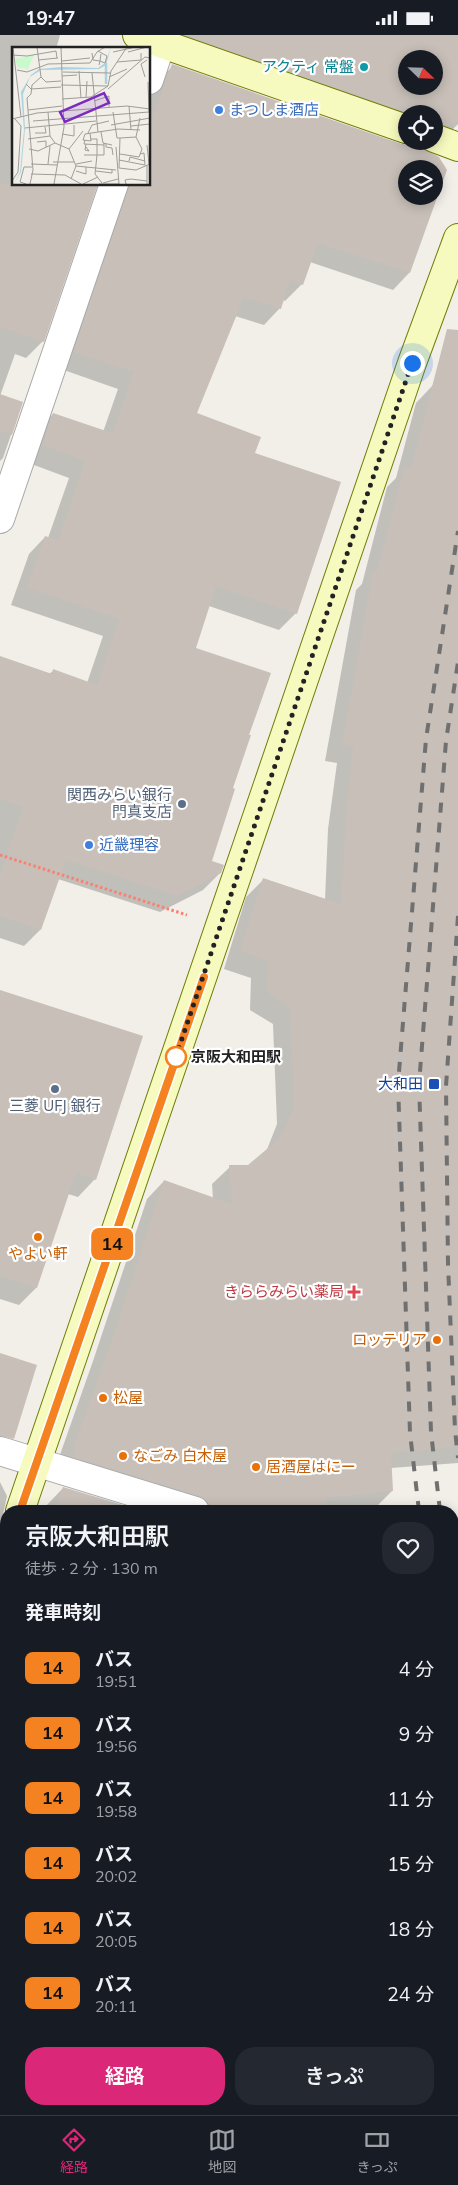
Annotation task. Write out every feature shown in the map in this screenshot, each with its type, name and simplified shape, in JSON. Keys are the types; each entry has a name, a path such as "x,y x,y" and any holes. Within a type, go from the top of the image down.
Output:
{"main road":[{"path":"154,38 398,126"},
{"path":"443,142 458,147"},
{"path":"22,1505 412,363 458,238"}],"street":[{"path":"150,72 154,38"},
{"path":"0,519 114,185"},
{"path":"0,1451 176,1505"}],"path":[{"path":"0,855 221,926"}],"building":[{"path":"184,35 458,35 458,121 447,126 443,125 443,105 398,105 398,110"},
{"path":"172,64 398,143 398,150 426,150 439,157 441,160 398,160 398,205 434,205 410,273 318,243 303,285 290,280 281,309 244,297 197,413 261,437 255,453 341,482 297,614 216,586 196,648 271,673 249,735 251,735 233,788 235,789 212,861 224,865 221,873 177,896 66,860 41,930 0,916 0,875 23,807 0,799 0,656 52,674 53,669 97,685 119,619 27,588 45,536 58,540 85,461 42,445 53,413 112,433 134,372 73,352 129,185 150,185 150,124"},
{"path":"443,164 447,170 443,181"},
{"path":"0,184 98,185 44,342 0,327"},
{"path":"447,329 458,330 458,1447 391,1453 393,1491 325,1498 327,1505 208,1505 207,1501 200,1496 73,1457 76,1450 73,1448 111,1342 164,1180 232,1204 229,1165 248,1165 281,1137 294,1105 290,1007 267,992 268,961 240,951 263,878 341,904 346,810 353,746 342,744 373,571 377,571 404,468 411,468"},
{"path":"0,394 23,402 12,435 0,431"},
{"path":"0,990 143,1036 96,1180 76,1173 37,1288 0,1276"},
{"path":"0,1353 37,1365 14,1439 0,1436"},
{"path":"63,1487 123,1505 57,1505"}],"railway":[{"path":"418,1505 410,1433 398,1084 426,739 458,531"},
{"path":"439,1505 431,1432 419,1084 446,741 458,662"},
{"path":"458,916 446,1086 448,1264 455,1430 458,1458"}],"bus line":[{"name":"14","path":"22,1505 204,977"}],"place":[{"name":"アクティ 常盤","path":"364,67"},
{"name":"まつしま酒店","path":"219,110"},
{"name":"関西みらい銀行 門真支店","path":"182,804"},
{"name":"近畿理容","path":"89,845"},
{"name":"京阪大和田駅","path":"176,1057"},
{"name":"大和田","path":"434,1084"},
{"name":"三菱 UFJ 銀行","path":"55,1089"},
{"name":"やよい軒","path":"38,1237"},
{"name":"きららみらい薬局","path":"354,1292"},
{"name":"ロッテリア","path":"437,1340"},
{"name":"松屋","path":"103,1398"},
{"name":"なごみ 白木屋","path":"123,1456"},
{"name":"居酒屋はにー","path":"256,1467"}],"route":[{"path":"176,1057 173,1065 412,363"}]}
